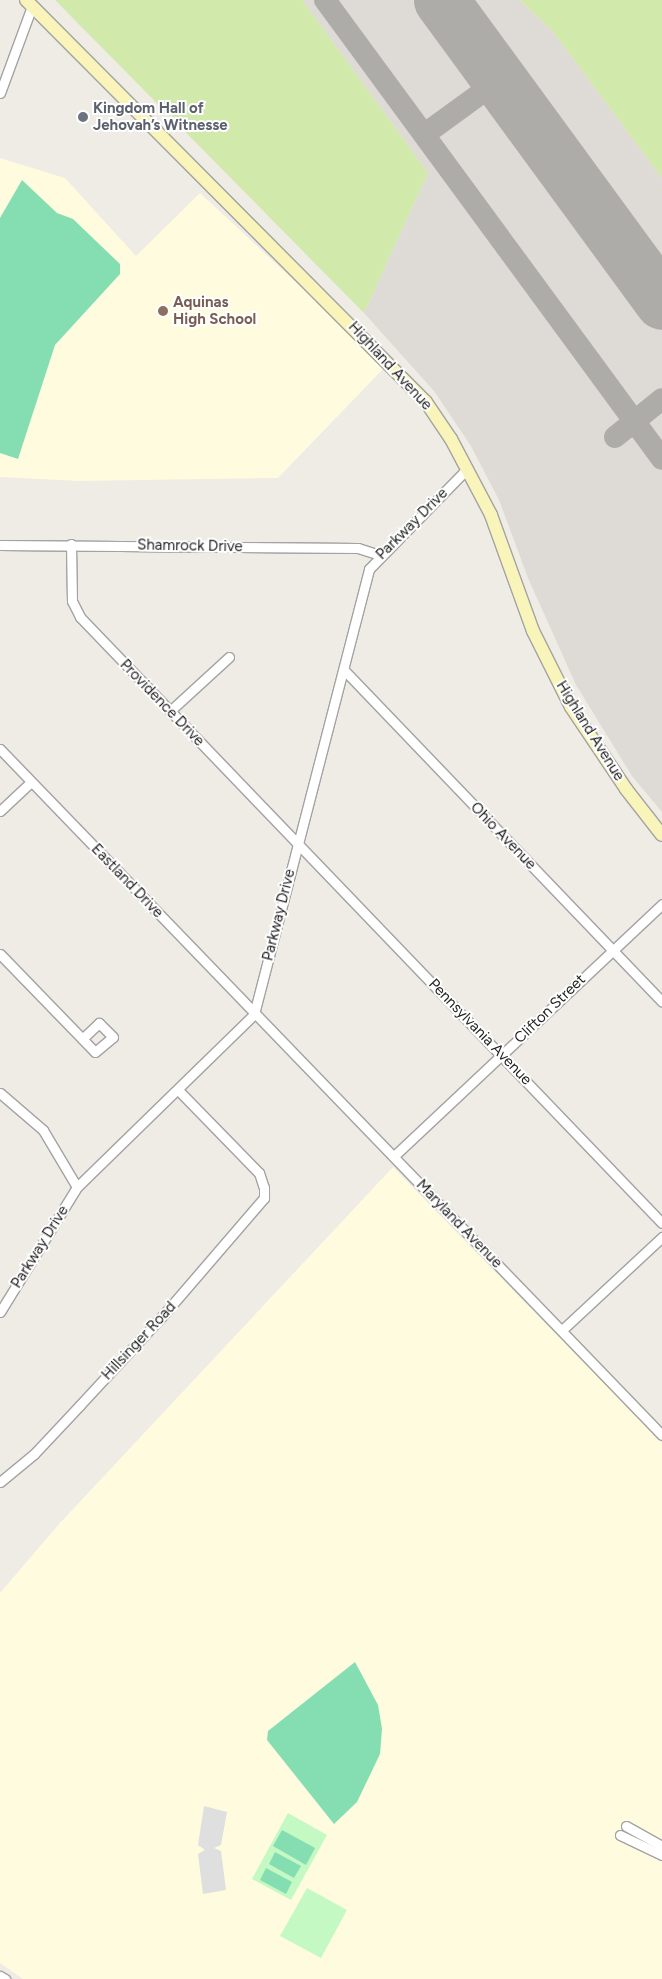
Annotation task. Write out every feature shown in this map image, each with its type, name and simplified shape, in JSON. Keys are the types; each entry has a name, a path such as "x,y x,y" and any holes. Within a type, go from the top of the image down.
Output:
{"main road":[{"name":"Highland Avenue","path":"29,3 385,358 426,402 451,439 491,515 533,631 571,707 626,789 662,835"}],"street":[{"path":"1,87 29,3"},
{"name":"Parkway Drive","path":"0,1312 77,1187 254,1014 297,843 345,671 369,569 378,555 466,470"},
{"name":"Shamrock Drive","path":"0,544 358,548 378,555"},
{"name":"Providence Drive","path":"71,544 72,602 80,617 297,843"},
{"path":"170,711 229,657"},
{"name":"Ohio Avenue","path":"345,671 662,1001"},
{"name":"Eastland Drive","path":"0,748 254,1014"},
{"path":"0,811 31,782"},
{"name":"Pennsylvania Avenue","path":"297,843 662,1223"},
{"name":"Clifton Street","path":"394,1156 662,904"},
{"path":"0,954 82,1039"},
{"name":"Maryland Avenue","path":"254,1014 394,1156 662,1435"},
{"name":"Hillsinger Road","path":"0,1482 34,1454 165,1313 259,1207 264,1188 259,1172 178,1090"},
{"path":"0,1093 43,1130 77,1187"},
{"path":"562,1330 662,1237"},
{"path":"626,1826 662,1846"},
{"path":"620,1835 662,1856"},
{"path":"0,1976 5,1979"}],"shaded area":[{"path":"302,0 520,0 554,33 662,178 662,812 632,776 576,685 528,578 499,500 471,446 434,391 364,313 428,173"},
{"name":"Aquinas High School","path":"0,158 65,178 136,256 200,193 386,366 278,478 80,481 0,477"},
{"path":"393,1167 662,1443 662,1979 23,1979 0,1963 0,1593 59,1524"},
{"path":"204,1806 227,1812 221,1845 214,1848 221,1851 226,1890 203,1894 198,1854 205,1850 198,1845"}],"green space":[{"path":"55,0 302,0 428,173 364,313"},
{"path":"520,0 662,0 662,178 554,33"},
{"path":"22,180 57,213 73,219 120,264 120,274 55,345 18,459 0,453 0,218"},
{"path":"355,1662 378,1705 382,1729 380,1754 357,1802 334,1824 267,1740 268,1731"},
{"path":"288,1813 327,1835 291,1900 252,1879"},
{"path":"282,1830 315,1848 306,1865 273,1846"},
{"path":"275,1852 301,1866 294,1878 269,1864"},
{"path":"266,1868 292,1882 286,1894 260,1880"},
{"path":"307,1888 347,1910 321,1958 280,1936"}],"taxiway":[{"path":"325,0 662,459"},
{"path":"425,134 499,80"},
{"path":"615,437 662,399"}],"runway":[{"path":"441,0 662,302"}],"place":[{"name":"Kingdom Hall of Jehovah’s Witnesse","path":"83,117"},
{"name":"Aquinas High School","path":"163,311"}]}
